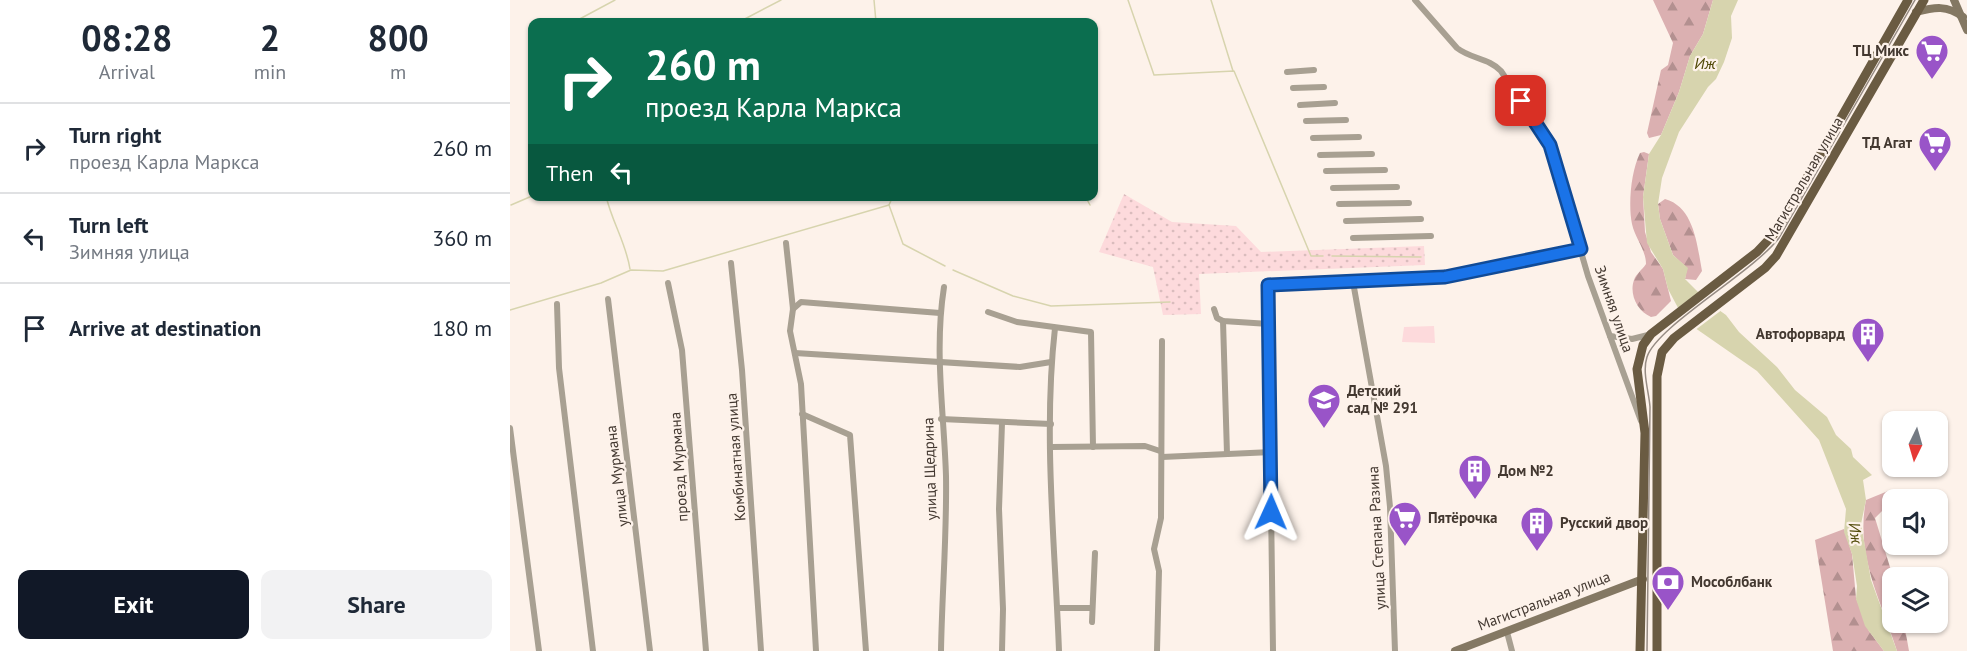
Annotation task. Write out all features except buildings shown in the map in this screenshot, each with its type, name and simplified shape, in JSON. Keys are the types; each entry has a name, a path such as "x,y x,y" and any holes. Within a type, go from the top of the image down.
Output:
{"main road":[{"name":"Магистральная улица","path":"1908,0 1776,232 1757,252 1651,334 1638,357 1645,433 1643,579 1656,574 1657,376 1662,352 1674,338 1765,268 1790,235 1924,0"},
{"path":"1656,574 1657,651"},
{"path":"1640,651 1643,579"}],"street":[{"name":"Зимняя улица","path":"1415,0 1457,48 1465,54 1494,63 1550,145 1581,249 1645,433"},
{"path":"1954,0 1964,17"},
{"path":"1964,0 1967,30"},
{"path":"1916,12 1941,7 1949,8 1964,17"},
{"path":"1287,72 1314,70"},
{"path":"1293,88 1324,87"},
{"path":"1300,105 1335,103"},
{"path":"1306,121 1346,120"},
{"path":"1313,138 1359,136"},
{"path":"1320,155 1372,154"},
{"path":"1326,171 1385,170"},
{"path":"1333,188 1397,187"},
{"path":"1339,204 1409,203"},
{"path":"1346,221 1421,219"},
{"path":"1353,238 1431,236"},
{"path":"786,243 793,309 790,331 801,384 816,651"},
{"path":"1273,651 1268,285 1445,277 1581,249"},
{"name":"Комбинатная улица","path":"731,263 742,369 760,651"},
{"name":"улица Степана Разина","path":"1353,282 1386,466 1395,651"},
{"name":"проезд Мурмана","path":"668,283 682,350 706,651"},
{"name":"улица Щедрина","path":"940,651 946,476 939,363 940,313 944,287"},
{"name":"улица Мурмана","path":"608,299 650,651"},
{"path":"793,309 801,302 940,313"},
{"path":"557,304 559,368 593,651"},
{"path":"1214,309 1217,318 1223,321 1269,324"},
{"path":"988,312 1017,322 1091,332 1093,447"},
{"path":"1223,321 1227,454"},
{"path":"1055,327 1051,362 1051,447 1059,651"},
{"path":"1611,336 1632,339 1651,334"},
{"path":"1157,651 1159,572 1154,549 1161,518 1162,341"},
{"path":"795,353 1020,367 1051,362"},
{"path":"802,414 850,435 866,651"},
{"path":"941,419 1051,424"},
{"path":"1002,423 999,509 1003,609 1002,651"},
{"path":"510,428 539,651"},
{"path":"1051,447 1145,446 1161,454 1272,452"},
{"path":"1092,622 1095,553"},
{"name":"Магистральная улица","path":"1455,651 1643,579"},
{"path":"1058,608 1092,608"},
{"path":"1507,632 1512,651"}],"shaded area":[{"path":"1124,194 1172,222 1236,226 1261,252 1424,246 1425,265 1199,274 1201,314 1163,315 1153,267 1099,252"},
{"path":"1434,326 1435,343 1402,342 1404,327"}],"green space":[{"path":"1653,0 1713,0 1703,34 1690,56 1679,92 1661,135 1649,138 1647,133 1661,70 1668,65 1673,43"},
{"path":"1640,153 1649,154 1643,197 1645,232 1651,252 1663,269 1671,301 1656,316 1651,317 1642,311 1633,296 1635,278 1646,264 1632,224 1630,207 1634,169"},
{"path":"1665,199 1675,203 1682,210 1692,228 1702,271 1696,280 1685,279 1687,268 1673,255 1660,219 1658,204"},
{"path":"1882,493 1882,511 1875,518 1882,541 1882,555 1886,555 1890,567 1882,567 1882,608 1871,577 1864,540 1866,500"},
{"path":"1844,529 1852,554 1856,598 1869,631 1884,651 1833,651 1815,540"},
{"path":"1891,633 1906,633 1909,651 1897,651"}],"water":[{"name":"Иж","path":"1713,0 1738,0 1731,16 1732,38 1724,62 1716,79 1708,87 1679,132 1662,178 1658,204 1660,219 1673,255 1688,268 1685,279 1709,303 1726,315 1739,332 1777,367 1795,390 1827,417 1836,435 1851,449 1853,457 1872,475 1863,480 1866,500 1861,524 1871,580 1882,610 1882,633 1890,633 1897,651 1884,651 1865,626 1856,599 1857,586 1852,554 1844,532 1846,509 1819,440 1757,371 1685,321 1668,289 1663,269 1647,243 1643,197 1649,154 1661,135 1679,92 1690,56 1703,34"}],"pier":[{"path":"1700,291 1723,309 1694,331 1682,323 1675,310"}],"waterway":[{"path":"581,18 615,0"},
{"path":"747,18 781,0"},
{"path":"874,0 876,18"},
{"path":"1128,0 1154,75 1234,71 1311,256 1323,256"},
{"path":"1211,0 1233,71"},
{"path":"511,205 528,198"},
{"path":"608,201 630,269"},
{"path":"891,201 889,205 903,244 945,266"},
{"path":"1088,201 1090,205"},
{"path":"510,310 601,283 631,270 663,271 889,205"},
{"path":"1332,256 1421,257"},
{"path":"953,270 1013,296 1051,306 1170,302"}],"tram line":[{"path":"1647,651 1650,407 1645,375 1647,357 1654,344 1668,330 1748,267 1779,238 1915,0"}],"place":[{"name":"ТЦ Микс","path":"1932,80"},
{"name":"ТД Агат","path":"1935,172"},
{"name":"Автофорвард","path":"1868,363"},
{"name":"Детский сад № 291","path":"1324,429"},
{"name":"Дом №2","path":"1475,500"},
{"name":"Пятёрочка","path":"1405,547"},
{"name":"Русский двор","path":"1537,552"},
{"name":"Мособлбанк","path":"1668,611"}],"route":[{"path":"1271,512 1268,285 1445,277 1581,249 1550,145 1521,101"}]}
